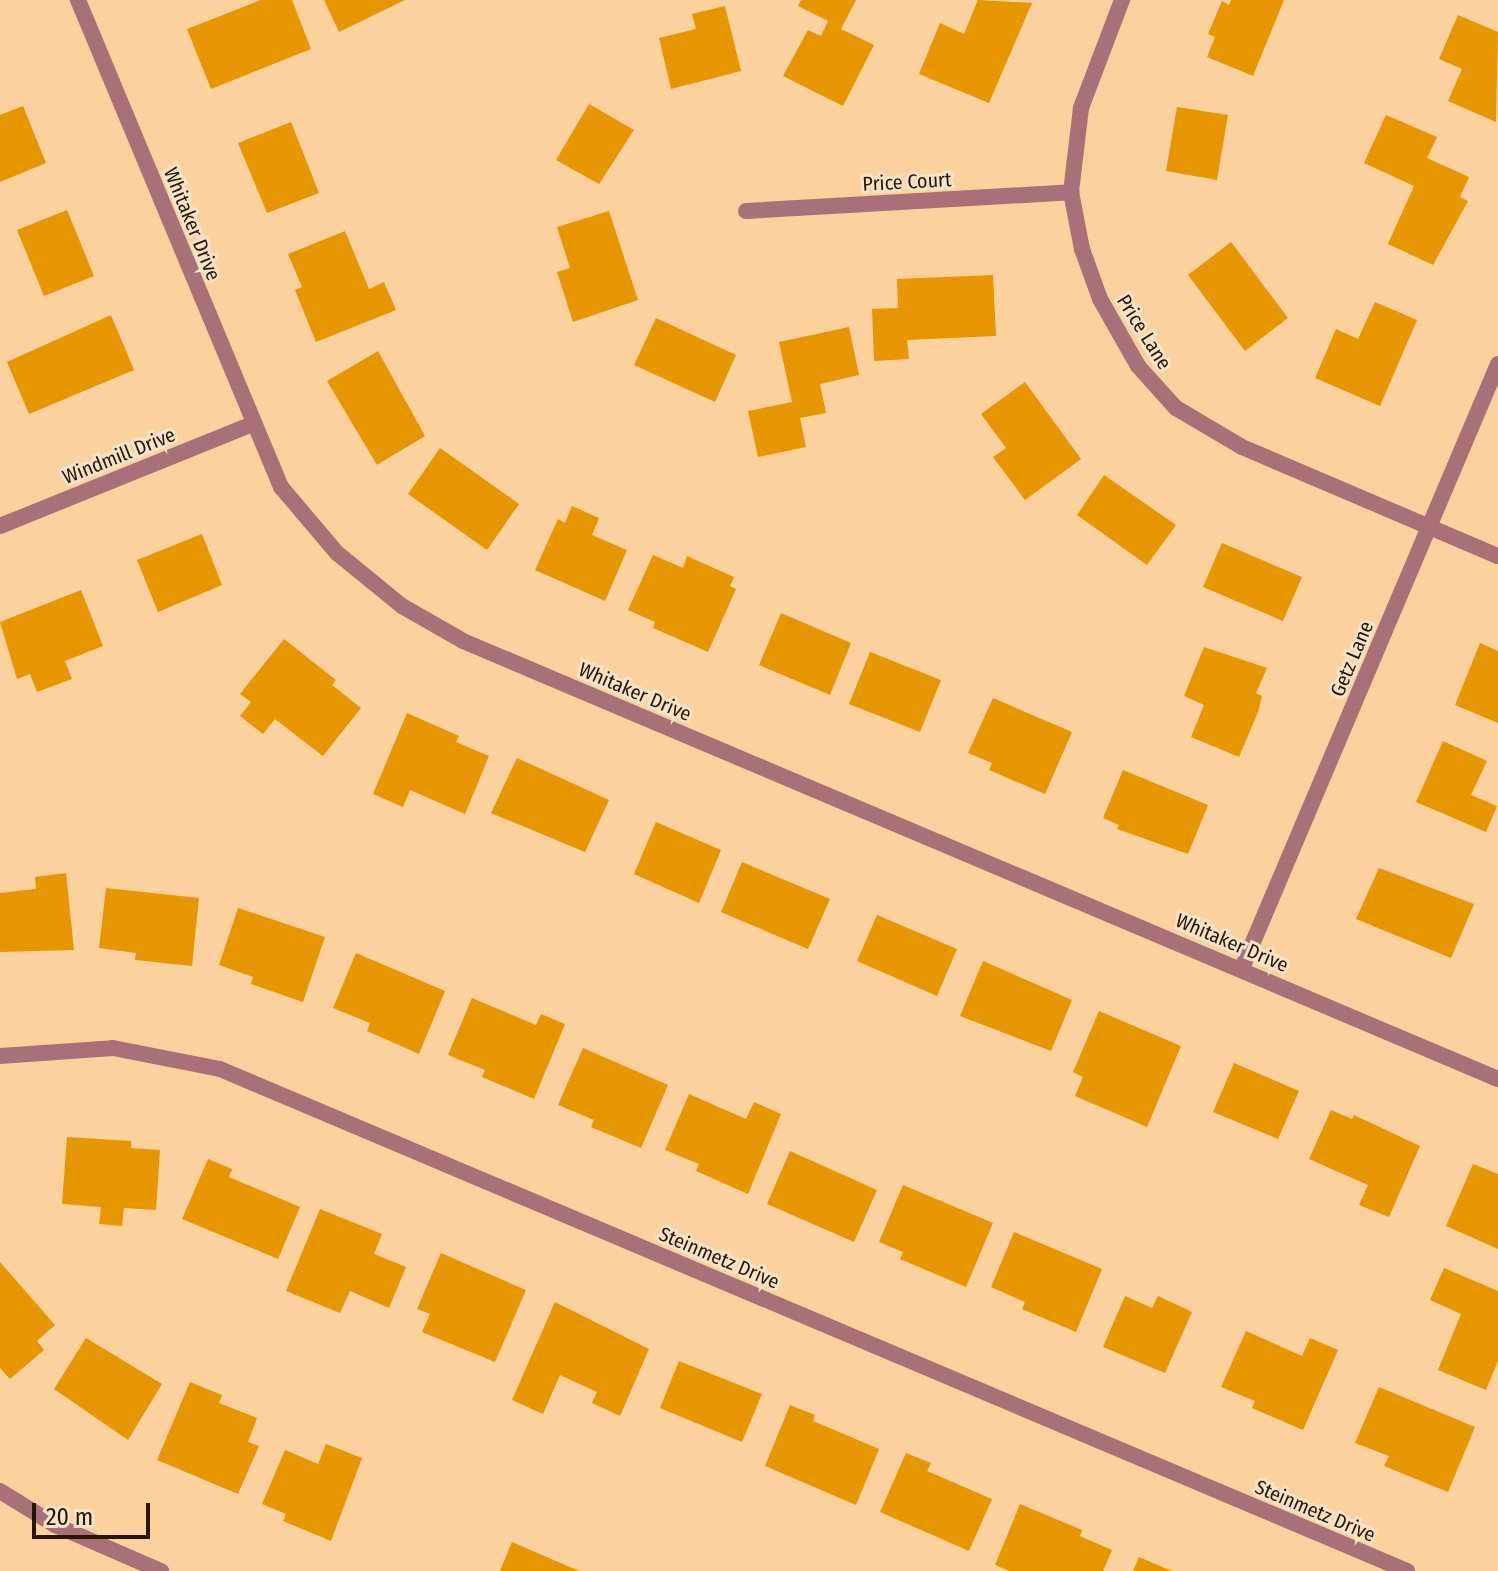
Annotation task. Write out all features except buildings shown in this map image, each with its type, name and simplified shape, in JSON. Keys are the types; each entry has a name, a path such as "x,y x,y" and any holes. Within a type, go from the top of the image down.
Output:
{"street":[{"name":"Whitaker Drive","path":"78,0 252,424 281,487 304,517 360,572 429,623 1498,1079"},
{"name":"Price Lane","path":"1122,0 1081,108 1071,192 1082,249 1100,299 1159,391 1197,423 1242,447 1498,556"},
{"name":"Price Court","path":"746,211 1071,192"},
{"name":"Getz Lane","path":"1242,968 1498,364"},
{"name":"Windmill Drive","path":"0,526 252,424"},
{"name":"Steinmetz Drive","path":"0,1056 42,1049 113,1048 220,1069 1407,1571"},
{"path":"0,1491 55,1525 161,1571"}]}
